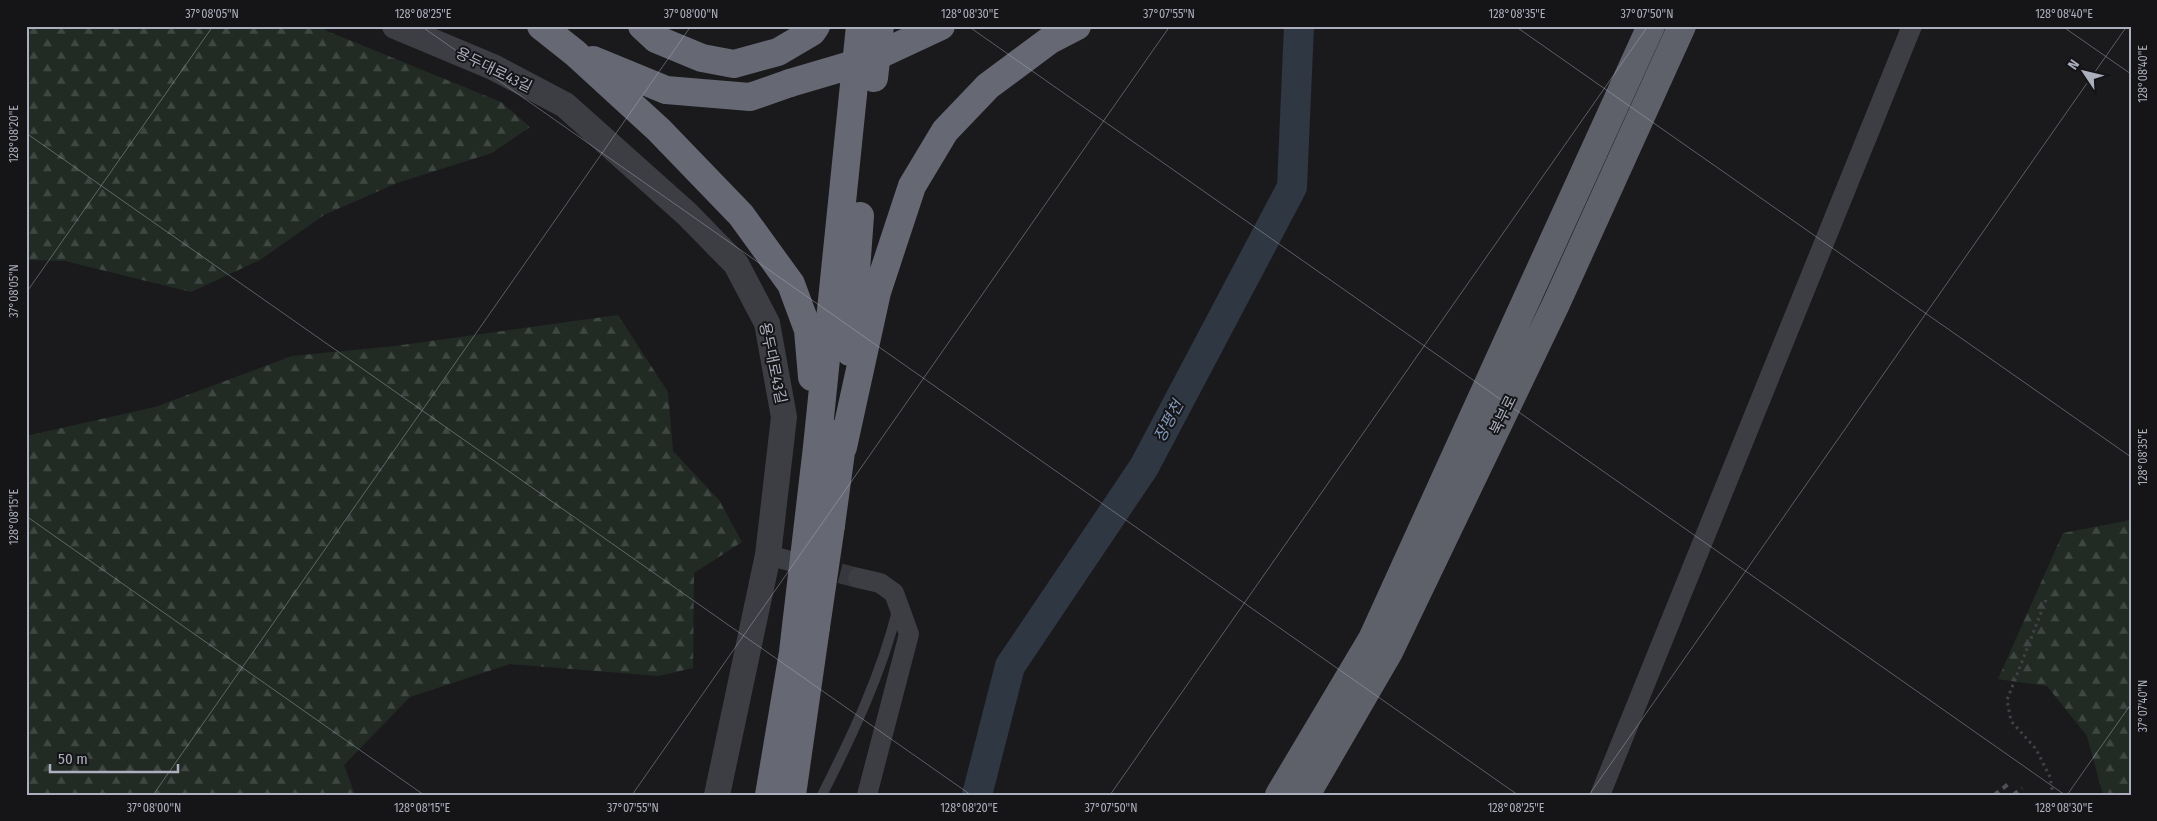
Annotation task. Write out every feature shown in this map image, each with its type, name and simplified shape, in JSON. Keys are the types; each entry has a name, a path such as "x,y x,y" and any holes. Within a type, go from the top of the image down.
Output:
{"highway":[{"path":"541,26 575,53 659,130 741,215 791,284 808,330 830,447"},
{"path":"642,26 656,39 702,58 734,64 778,52 812,32 816,26"},
{"path":"792,795 831,525 830,447 860,26"},
{"path":"768,795 830,447 857,246 880,26"},
{"path":"575,53 666,90 750,97 868,60 941,26"},
{"path":"830,447 877,292 912,186 945,131 988,86 1050,40 1077,26"},
{"name":"북부로","path":"1279,795 1372,639 1651,26"},
{"name":"북부로","path":"1306,795 1389,652 1556,304 1682,26"}],"street":[{"name":"용두대로43길","path":"395,26 493,67 565,105 687,214 736,264 767,323 784,417 779,558 717,795"},
{"path":"1600,795 1912,26"},
{"path":"858,578 880,583 894,593 909,634 867,795"}],"lane":[{"path":"822,795 847,747 888,648 898,606"}],"path":[{"path":"2046,600 2007,700 2011,721 2036,749 2050,776 2053,795"}],"green space":[{"path":"26,26 321,26 327,31 501,102 530,127 492,153 397,183 324,215 260,260 191,292 65,261 26,260"},
{"path":"618,315 668,392 673,451 719,500 742,542 694,573 693,668 658,676 510,664 410,697 344,765 355,795 26,795 26,436 155,407 292,356 395,346"},
{"path":"2131,520 2131,795 2103,795 2087,736 2047,686 1998,679 2063,533"}],"waterway":[{"name":"장평천","path":"977,795 1010,666 1144,467 1292,187 1299,26"}],"tunnel":[{"path":"811,566 858,578"}],"railway":[{"path":"1994,795 2011,782"},
{"path":"2013,795 2022,788"}]}
